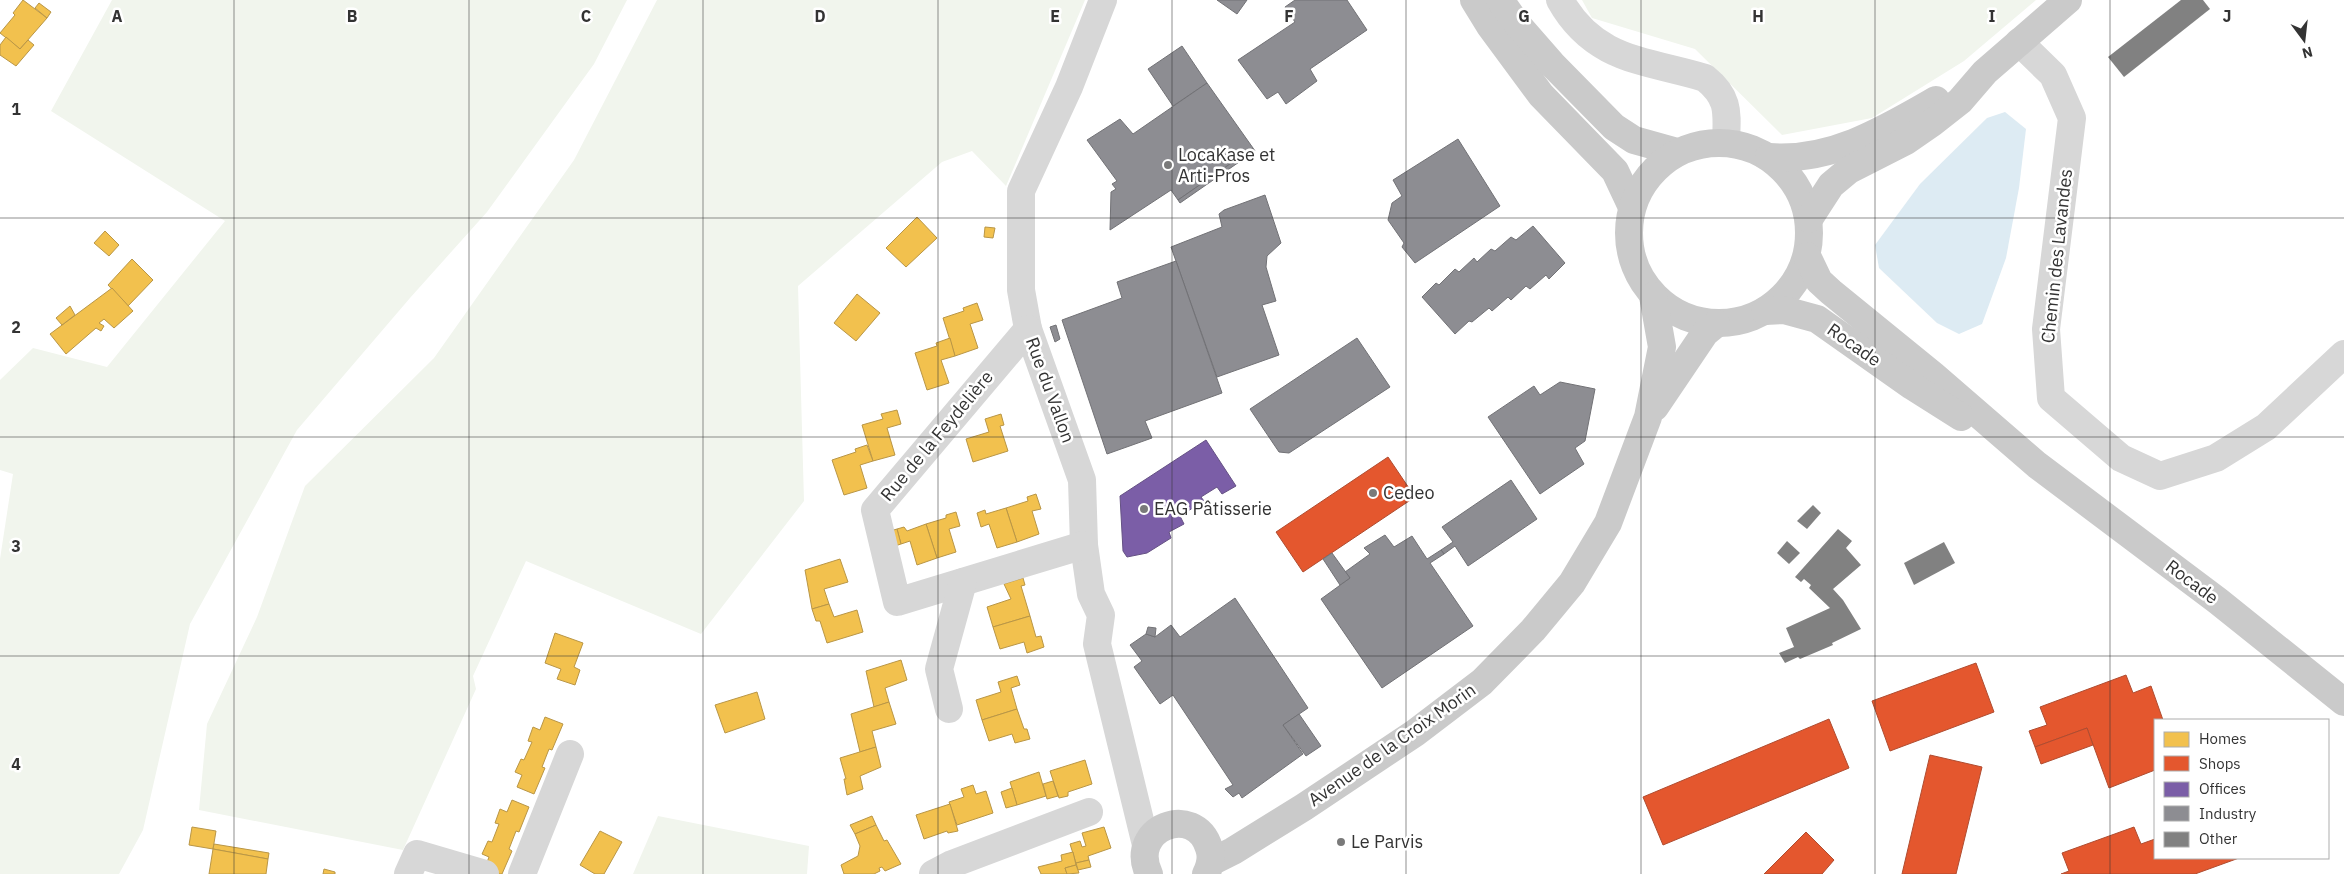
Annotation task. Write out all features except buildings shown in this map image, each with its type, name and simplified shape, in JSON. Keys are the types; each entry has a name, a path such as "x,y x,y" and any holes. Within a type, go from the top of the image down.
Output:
{"main road":[{"path":"1474,0 1490,26 1541,95 1615,171 1632,205"},
{"path":"1500,0 1517,24 1552,64 1614,127 1634,140 1677,152"},
{"path":"1808,219 1831,185 1849,170 1906,141 1932,123 1960,101 1985,72 2068,0"},
{"path":"1769,157 1802,158 1848,145 1894,124 1985,72"},
{"path":"1726,142 1748,147 1769,157 1788,174 1801,195 1808,219 1810,238 1807,256 1798,278 1765,311 1741,321 1716,324 1682,316 1653,296 1634,269 1627,238 1632,205 1642,184 1657,165 1677,152 1701,144 1726,142"},
{"name":"Rocade","path":"1807,256 1819,281 1831,292 1933,375 2037,465 2218,601 2344,702"},
{"name":"Avenue de la Croix Morin","path":"1208,868 1415,733 1482,682 1532,630 1572,583 1608,522 1648,417 1662,347 1653,296"},
{"name":"Rocade","path":"1765,311 1784,310 1817,320 1912,386 2037,465"},
{"name":"Avenue de la Croix Morin","path":"1648,417 1705,333 1716,324"},
{"path":"1143,862 1152,835 1161,828 1172,824"},
{"name":"Avenue de la Croix Morin","path":"1172,824 1182,824 1200,832 1229,834 1262,832"},
{"path":"1200,832 1207,841 1211,851 1208,868"}],"street":[{"name":"Rue du Vallon","path":"1103,0 1069,87 1021,191 1020,290 1028,329 1082,480 1084,545 1091,594 1101,615 1097,644 1124,760 1134,789 1143,862"},
{"path":"1560,0 1568,15 1595,42 1615,53 1705,78 1717,87 1725,100 1726,142"},
{"name":"Chemin des Lavandes","path":"2019,42 2053,75 2072,118 2046,329 2051,398 2121,458 2160,476 2216,458 2266,427 2344,354"},
{"name":"Rue de la Feydelière","path":"1028,329 875,510 897,602 1084,545"},
{"path":"949,709 939,670 963,582"},
{"path":"522,874 570,754"},
{"name":"Rue du Vallon","path":"1134,789 1172,824"},
{"path":"947,871 1089,812"},
{"path":"408,874 417,854 485,874"}],"shaded area":[{"path":"112,0 627,0 594,64 487,212 410,298 297,430 190,624 143,830 119,874 0,874 0,559 13,474 0,470 0,380 33,348 107,367 225,221 51,111"},
{"path":"657,0 1085,0 1006,186 972,151 942,162 798,286 804,501 701,634 526,561 473,676 476,689 403,850 199,810 207,724 257,617 305,486 434,358 574,160"},
{"path":"1582,0 2036,0 1964,61 1872,118 1782,135 1695,49 1592,18"},
{"path":"2005,112 2026,129 2019,188 2006,258 1982,324 1959,334 1937,323 1879,268 1875,245 1920,184 1987,118"},
{"path":"658,816 809,846 807,874 633,874"}],"place":[{"name":"LocaKase et Arti-Pros","path":"1168,165"},
{"name":"Cedeo","path":"1373,493"},
{"name":"EAG Pâtisserie","path":"1144,509"},
{"name":"Le Parvis","path":"1341,842"}]}
